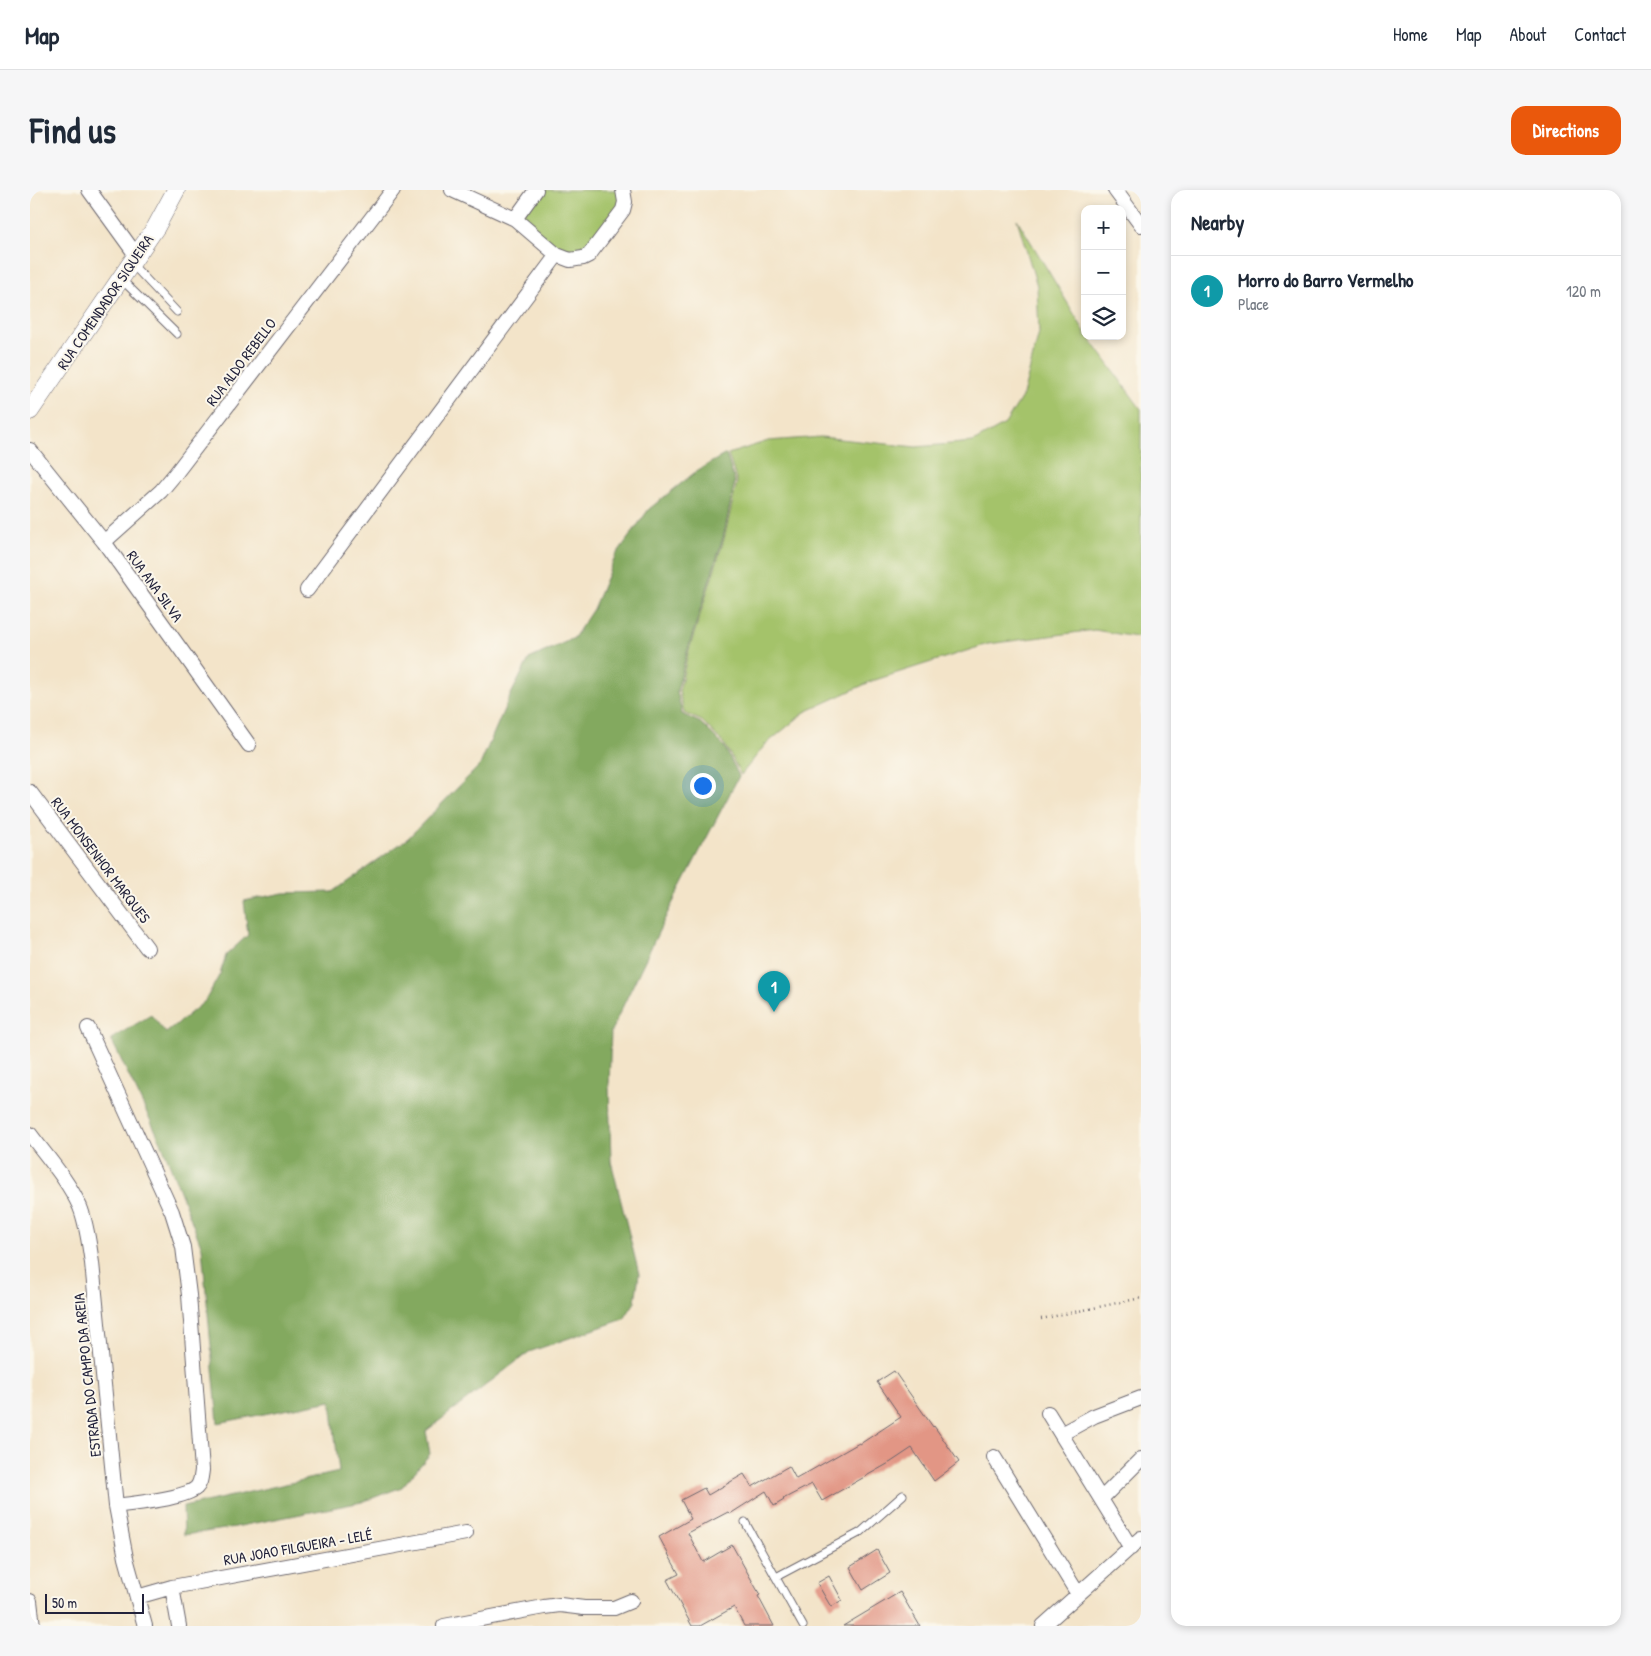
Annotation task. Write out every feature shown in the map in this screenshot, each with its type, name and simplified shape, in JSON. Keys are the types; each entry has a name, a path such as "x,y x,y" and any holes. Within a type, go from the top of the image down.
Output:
{"street":[{"path":"90,190 134,259"},
{"name":"RUA COMENDADOR SIQUEIRA","path":"30,411 156,227 177,190"},
{"name":"RUA ALDO REBELLO","path":"104,542 161,492 176,474 393,190"},
{"path":"452,190 515,219 557,255 575,260 589,255 623,210 625,202 623,190"},
{"path":"515,219 536,190"},
{"path":"1115,190 1141,225"},
{"path":"307,590 557,255"},
{"name":"RUA ANA SILVA","path":"30,450 104,542 249,745"},
{"name":"RUA MONSENHOR MARQUES","path":"30,792 147,948"},
{"path":"88,1028 172,1212 184,1247 202,1470 200,1482 196,1488 186,1494 116,1506"},
{"name":"ESTRADA DO CAMPO DA AREIA","path":"30,1134 71,1190 80,1208 86,1227 92,1263 116,1506 126,1558 146,1626"},
{"path":"1061,1434 1094,1416 1141,1398"},
{"path":"1043,1626 1136,1543 1102,1499 1048,1413"},
{"path":"994,1456 1078,1594"},
{"path":"1102,1499 1141,1459"},
{"name":"RUA JOAO FILGUEIRA - LELÉ","path":"137,1597 172,1587 466,1532"},
{"path":"172,1587 179,1626"},
{"path":"30,1601 33,1626"},
{"path":"444,1626 544,1607 560,1605 584,1608 614,1608 630,1601"}],"lane":[{"path":"134,259 177,312"},
{"path":"121,278 177,334"},
{"path":"776,1577 861,1532 903,1495"},
{"path":"745,1522 804,1626"}],"path":[{"path":"1041,1319 1141,1298"}],"green space":[{"path":"540,190 622,190 622,202 583,252 571,255 558,253 518,220"},
{"path":"1017,219 1081,325 1081,340 1091,340 1141,409 1141,638 1095,630 988,644 872,681 805,712 765,745 741,775 725,745 702,721 684,713 679,691 688,653 724,539 737,482 728,454 768,441 821,437 916,447 973,442 1005,424 1023,395 1039,333 1037,286"},
{"path":"726,454 735,482 723,538 687,652 677,691 682,714 701,723 724,746 739,776 669,910 611,1031 609,1086 611,1161 639,1274 635,1302 624,1319 529,1352 426,1431 430,1454 402,1487 362,1502 225,1529 184,1535 183,1507 339,1472 331,1401 218,1423 202,1248 161,1142 111,1039 151,1015 166,1033 205,1001 220,974 226,955 248,935 244,901 283,893 333,892 407,839 480,765 508,700 529,659 574,638 593,609 616,555 649,509 698,470"}],"building":[{"path":"894,1371 959,1462 934,1481 912,1448 822,1501 812,1484 783,1499 774,1506 766,1491 730,1514 728,1512 688,1533 703,1562 732,1545 760,1595 758,1596 774,1626 744,1626 734,1607 700,1626 692,1626 667,1580 679,1574 659,1537 691,1519 681,1500 704,1488 708,1495 744,1474 752,1487 789,1466 796,1479 860,1444 901,1417 877,1382"},
{"path":"877,1550 890,1573 863,1590 850,1567"},
{"path":"829,1576 842,1600 831,1607 817,1583"},
{"path":"900,1592 920,1626 843,1626"}],"place":[{"name":"Morro do Barro Vermelho","path":"774,1012"}]}
